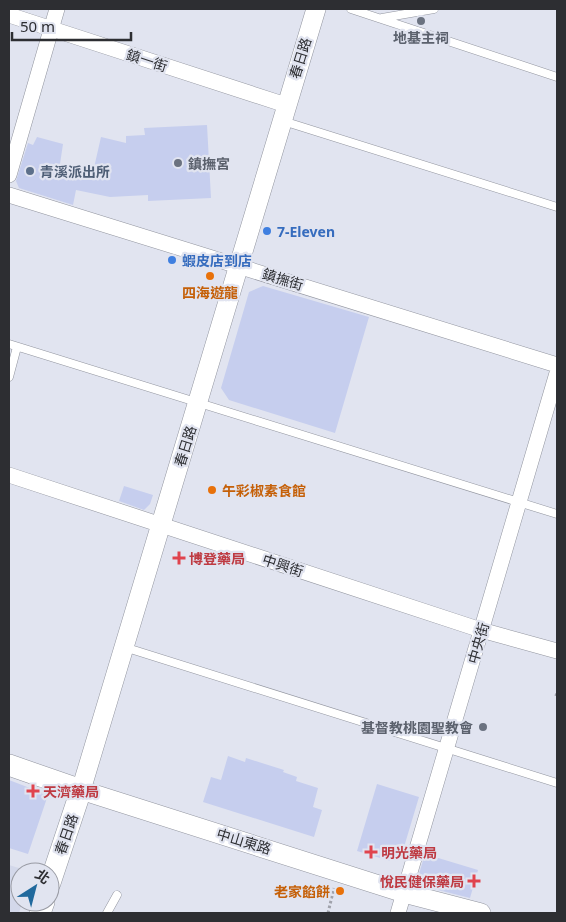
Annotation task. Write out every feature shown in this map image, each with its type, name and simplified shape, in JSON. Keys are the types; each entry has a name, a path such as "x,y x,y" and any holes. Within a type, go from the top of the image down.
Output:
{"main road":[{"name":"中山東路","path":"9,765 81,790"},
{"name":"春日路","path":"57,862 81,790"}],"street":[{"path":"9,175 57,9"},
{"name":"春日路","path":"81,790 316,9"},
{"name":"鎮一街","path":"9,15 51,28 284,113"},
{"name":"鎮撫街","path":"9,195 238,264 557,365"},
{"name":"中央街","path":"398,913 557,373"},
{"name":"中興街","path":"9,475 481,630 557,652"},
{"name":"中山東路","path":"81,790 338,870 404,893 481,913"}],"lane":[{"path":"351,9 557,77"},
{"path":"380,18 434,9"},
{"name":"鎮一街","path":"284,113 557,207"},
{"path":"9,344 557,514"},
{"path":"9,377 18,347"},
{"path":"124,647 446,750 557,783"},
{"path":"107,913 118,895"}],"path":[{"path":"328,913 338,870"}],"shaded area":[{"path":"9,865 10,912 19,912 9,913"}],"building":[{"path":"207,125 211,198 148,201 148,195 110,197 76,190 73,205 19,188 16,181 28,143 33,145 37,137 63,144 60,164 93,172 101,137 126,143 126,136 145,135 144,128"},
{"path":"263,286 369,317 335,433 229,400 221,388 249,292"},
{"path":"124,486 153,495 150,504 144,510 119,501"},
{"path":"228,756 245,762 246,758 284,770 283,772 297,777 296,781 318,788 313,807 322,810 314,837 203,802 211,777 221,780"},
{"path":"9,780 48,795 28,854 9,848"},
{"path":"377,784 419,797 404,847 407,848 405,856 390,861 357,851"},
{"path":"425,854 478,870 470,898 426,887 418,877"}],"place":[{"name":"地基主祠","path":"421,21"},
{"name":"鎮撫宮","path":"178,163"},
{"name":"青溪派出所","path":"30,171"},
{"name":"7-Eleven","path":"267,231"},
{"name":"蝦皮店到店","path":"172,260"},
{"name":"四海遊龍","path":"210,276"},
{"name":"午彩椒素食館","path":"212,490"},
{"name":"博登藥局","path":"179,558"},
{"name":"基督教桃園聖教會","path":"483,727"},
{"name":"天濟藥局","path":"33,791"},
{"name":"明光藥局","path":"371,852"},
{"name":"悅民健保藥局","path":"474,881"},
{"name":"老家餡餅","path":"340,891"}]}
